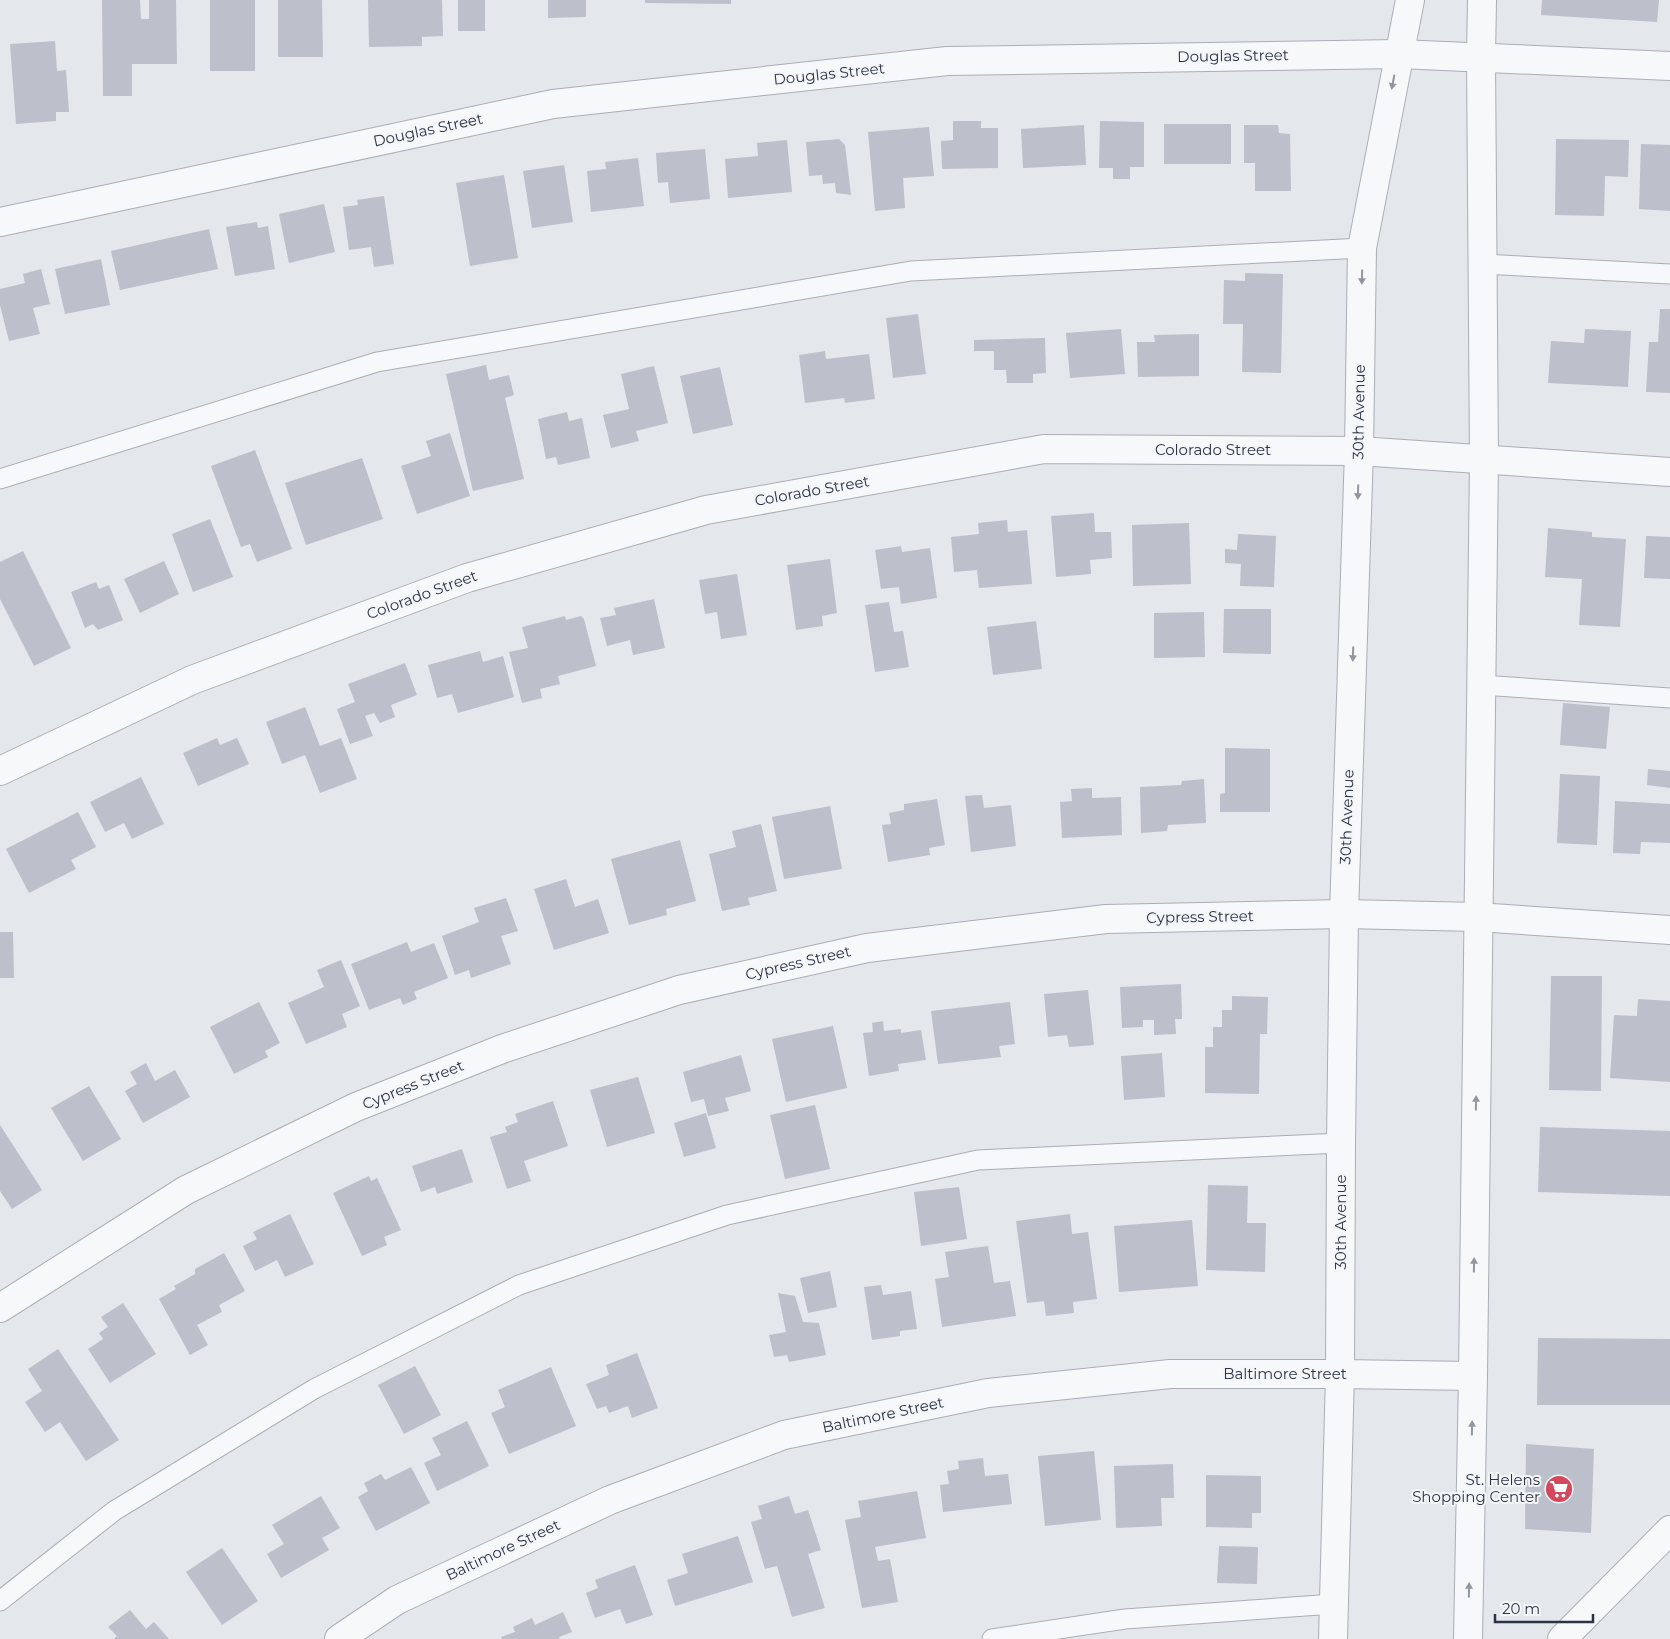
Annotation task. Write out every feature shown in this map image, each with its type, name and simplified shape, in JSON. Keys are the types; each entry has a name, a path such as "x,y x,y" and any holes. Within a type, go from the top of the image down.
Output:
{"street":[{"name":"30th Avenue","path":"1333,1639 1340,1374 1344,914 1359,451 1362,248 1410,0"},
{"path":"1468,1639 1484,460 1482,0"},
{"name":"Douglas Street","path":"0,222 553,104 947,61 1399,54 1670,66"},
{"name":"Colorado Street","path":"0,771 192,680 467,578 706,510 1044,449 1359,451 1670,472"},
{"name":"Cypress Street","path":"0,1308 186,1190 356,1107 502,1048 679,990 867,948 1106,919 1344,914 1477,917 1670,930"},
{"name":"Baltimore Street","path":"339,1639 397,1600 610,1500 784,1435 988,1392 1170,1374 1473,1376"},
{"path":"1562,1639 1670,1530"}],"lane":[{"path":"0,480 377,362 892,274 911,271 1362,248"},
{"path":"1483,264 1670,274"},
{"path":"1481,685 1670,698"},
{"path":"0,1601 114,1511 306,1394 519,1285 727,1215 978,1160 1341,1144"},
{"path":"992,1639 1125,1619 1334,1604"}],"building":[{"path":"102,0 140,0 141,19 149,19 149,0 176,0 177,64 132,64 132,96 103,96"},
{"path":"210,0 255,0 255,71 210,71"},
{"path":"278,0 322,0 323,57 278,57"},
{"path":"368,0 442,0 443,36 422,37 422,46 369,47"},
{"path":"458,0 485,0 485,31 458,31"},
{"path":"548,0 586,0 586,17 548,18"},
{"path":"645,0 731,0 731,4 645,3"},
{"path":"1542,0 1659,0 1657,22 1541,15"},
{"path":"55,41 57,71 66,70 69,112 56,112 56,121 16,124 10,44"},
{"path":"953,121 981,121 981,128 998,128 998,168 942,169 941,141 953,140"},
{"path":"1100,121 1144,122 1144,167 1130,167 1130,179 1113,179 1113,168 1099,168"},
{"path":"1164,124 1231,124 1231,164 1164,164"},
{"path":"1084,125 1086,165 1023,168 1021,129"},
{"path":"1244,125 1278,125 1279,133 1290,134 1291,191 1255,191 1255,163 1244,163"},
{"path":"929,127 934,176 903,178 905,208 875,211 868,132"},
{"path":"839,139 845,145 851,195 836,193 835,183 823,184 822,175 809,176 806,142"},
{"path":"1556,139 1629,140 1628,177 1605,176 1604,216 1555,215"},
{"path":"787,140 792,192 728,198 725,159 758,156 757,143"},
{"path":"1641,144 1670,145 1670,211 1639,209"},
{"path":"705,149 710,199 670,203 668,182 658,183 656,153"},
{"path":"638,158 644,206 591,212 587,171 606,169 605,162"},
{"path":"564,165 573,222 532,228 523,171"},
{"path":"504,175 518,258 470,266 456,183"},
{"path":"384,196 394,264 374,267 371,247 349,250 343,207 358,205 357,200"},
{"path":"324,204 335,252 289,263 279,214"},
{"path":"257,222 258,228 268,226 275,269 235,276 226,227"},
{"path":"209,229 218,269 120,290 111,251"},
{"path":"101,259 110,305 65,314 55,269"},
{"path":"41,269 50,304 33,308 40,334 9,341 0,305 0,289 25,283 23,274"},
{"path":"1245,273 1283,274 1281,373 1242,372 1243,324 1223,324 1224,280 1245,281"},
{"path":"1660,309 1670,309 1670,393 1646,392 1649,342 1658,342"},
{"path":"918,314 926,374 893,378 886,318"},
{"path":"1121,329 1125,374 1070,378 1066,333"},
{"path":"1585,329 1631,331 1628,387 1548,383 1551,341 1584,343"},
{"path":"1199,334 1199,376 1138,377 1137,342 1155,342 1154,335"},
{"path":"1045,338 1046,373 1033,374 1033,383 1007,383 1006,370 994,370 994,351 974,351 974,340"},
{"path":"825,351 826,359 869,354 875,399 845,403 844,398 805,403 799,355"},
{"path":"486,365 489,380 509,375 514,395 505,398 524,479 473,491 446,374"},
{"path":"654,366 668,423 636,431 639,441 611,448 603,415 629,409 621,374"},
{"path":"720,367 733,425 693,434 680,376"},
{"path":"567,412 569,421 582,418 590,458 558,465 556,457 546,459 538,419"},
{"path":"450,433 470,496 417,514 401,466 431,456 426,441"},
{"path":"255,450 292,549 257,562 250,544 241,547 211,466"},
{"path":"362,458 383,519 306,545 285,483"},
{"path":"1094,513 1095,532 1111,532 1112,558 1090,560 1091,574 1056,577 1051,516"},
{"path":"210,519 233,577 193,592 172,534"},
{"path":"1007,520 1008,532 1027,530 1032,584 979,588 977,570 954,572 951,537 979,534 978,523"},
{"path":"1189,523 1191,584 1133,586 1132,525"},
{"path":"1548,528 1592,532 1592,537 1626,539 1620,627 1579,625 1582,579 1545,577"},
{"path":"1238,534 1276,536 1274,587 1240,586 1241,564 1225,563 1225,549 1237,550"},
{"path":"1646,536 1670,537 1670,579 1644,578"},
{"path":"901,546 902,552 930,548 937,598 901,604 899,587 881,589 875,550"},
{"path":"23,551 71,648 34,666 0,599 0,562"},
{"path":"830,559 837,613 822,616 823,626 796,630 787,565"},
{"path":"164,561 179,594 140,613 124,579"},
{"path":"737,574 747,635 721,639 717,612 705,614 699,580"},
{"path":"96,582 99,589 109,585 123,620 98,630 93,624 85,628 71,592"},
{"path":"654,599 665,648 633,655 630,640 607,646 600,618 616,615 614,608"},
{"path":"889,602 894,632 903,631 909,667 875,672 865,605"},
{"path":"1224,609 1271,609 1271,654 1223,653"},
{"path":"1204,612 1205,657 1154,658 1154,613"},
{"path":"565,616 566,620 581,616 584,619 596,666 558,676 560,684 540,689 542,698 522,703 509,652 528,648 522,627"},
{"path":"1036,621 1042,669 993,675 987,627"},
{"path":"480,651 483,662 503,656 514,697 458,713 452,694 437,698 428,665"},
{"path":"405,663 417,695 391,705 395,717 380,723 374,713 365,716 373,736 350,744 337,709 355,702 348,684"},
{"path":"1563,703 1610,707 1606,749 1560,745"},
{"path":"305,707 320,746 341,738 357,779 320,793 305,755 282,764 266,722"},
{"path":"217,738 220,745 237,738 249,764 198,786 183,753"},
{"path":"1225,748 1270,749 1270,812 1220,812 1220,794 1225,793"},
{"path":"1648,769 1670,771 1670,788 1647,785"},
{"path":"1560,774 1600,776 1597,845 1557,843"},
{"path":"141,777 164,824 132,839 124,823 105,832 90,802"},
{"path":"1204,779 1206,823 1168,825 1167,831 1141,833 1140,787 1181,785 1182,781"},
{"path":"1092,788 1092,798 1121,797 1122,835 1062,838 1060,802 1072,801 1071,789"},
{"path":"982,795 984,808 1011,805 1016,846 971,852 965,796"},
{"path":"937,799 945,845 929,848 930,855 888,862 882,825 891,824 889,813 904,810 904,804"},
{"path":"1615,801 1670,804 1670,843 1641,842 1640,854 1613,853"},
{"path":"830,806 842,869 784,879 772,817"},
{"path":"78,812 96,847 71,860 76,869 29,893 6,849"},
{"path":"761,824 777,891 748,898 750,905 722,911 709,854 736,847 732,831"},
{"path":"680,840 696,901 666,909 667,915 629,925 611,859"},
{"path":"566,879 575,907 598,899 609,933 554,950 534,889"},
{"path":"506,898 518,931 501,936 511,964 471,978 469,970 455,975 442,936 479,922 474,908"},
{"path":"0,932 13,932 14,978 0,978"},
{"path":"407,942 411,952 434,943 448,978 414,992 417,999 403,1005 400,998 369,1010 351,964"},
{"path":"341,960 360,1006 342,1014 347,1027 306,1044 288,1003 324,987 317,970"},
{"path":"1551,976 1602,976 1601,1091 1549,1090"},
{"path":"1181,984 1182,1019 1175,1019 1176,1034 1154,1035 1154,1020 1143,1020 1143,1027 1122,1028 1120,987"},
{"path":"1088,990 1094,1045 1069,1047 1067,1035 1048,1037 1044,994"},
{"path":"1232,996 1268,997 1267,1034 1260,1034 1259,1094 1205,1093 1205,1047 1213,1047 1213,1027 1222,1027 1222,1010 1232,1010"},
{"path":"1638,999 1670,1001 1670,1082 1610,1078 1614,1015 1637,1016"},
{"path":"259,1002 280,1043 265,1051 268,1057 234,1074 210,1027"},
{"path":"1010,1002 1015,1044 999,1046 1001,1057 938,1064 931,1011"},
{"path":"883,1021 884,1031 901,1029 901,1033 921,1030 926,1060 898,1064 899,1071 869,1076 863,1033 873,1032 872,1023"},
{"path":"833,1026 847,1088 786,1102 772,1039"},
{"path":"1162,1053 1165,1097 1124,1100 1121,1056"},
{"path":"741,1055 751,1091 725,1098 729,1111 708,1116 704,1099 691,1102 683,1072"},
{"path":"146,1063 155,1081 175,1070 190,1097 143,1123 125,1091 137,1084 130,1072"},
{"path":"638,1077 655,1133 607,1147 590,1090"},
{"path":"89,1086 121,1139 83,1161 51,1108"},
{"path":"553,1101 568,1146 524,1161 531,1181 507,1189 490,1137 507,1132 505,1127 518,1122 515,1114"},
{"path":"815,1105 830,1169 785,1179 770,1115"},
{"path":"706,1113 716,1148 684,1157 674,1123"},
{"path":"0,1125 42,1190 12,1209 0,1191"},
{"path":"1540,1127 1670,1131 1670,1196 1538,1192"},
{"path":"462,1149 473,1182 437,1194 435,1187 421,1192 412,1166"},
{"path":"369,1176 371,1181 377,1178 401,1230 384,1237 387,1245 362,1256 333,1193"},
{"path":"1208,1185 1248,1186 1247,1223 1266,1223 1265,1272 1206,1270"},
{"path":"959,1187 967,1239 921,1246 914,1192"},
{"path":"290,1214 314,1264 285,1277 277,1260 255,1271 243,1246 257,1239 253,1232"},
{"path":"1070,1214 1072,1234 1088,1232 1097,1299 1073,1302 1074,1313 1046,1316 1044,1301 1027,1303 1016,1221"},
{"path":"1192,1220 1198,1286 1119,1292 1114,1226"},
{"path":"988,1246 994,1283 1010,1281 1016,1316 942,1327 935,1279 949,1277 945,1252"},
{"path":"224,1253 245,1291 219,1305 222,1312 197,1325 208,1345 190,1355 159,1299 176,1289 174,1286 195,1274 195,1269"},
{"path":"830,1271 837,1307 808,1313 800,1278"},
{"path":"881,1285 883,1295 911,1291 917,1329 900,1331 900,1336 872,1340 864,1287"},
{"path":"778,1293 795,1296 803,1322 819,1323 826,1355 789,1362 787,1355 774,1357 769,1335 786,1332"},
{"path":"123,1303 156,1354 110,1383 88,1349 103,1339 99,1333 108,1327 101,1317"},
{"path":"1538,1338 1670,1339 1670,1405 1537,1405"},
{"path":"58,1349 119,1440 86,1461 60,1422 45,1432 25,1402 42,1391 28,1369"},
{"path":"637,1353 658,1408 632,1418 628,1406 609,1413 606,1406 597,1409 586,1384 609,1375 606,1365"},
{"path":"415,1366 441,1415 404,1434 378,1385"},
{"path":"551,1367 576,1426 509,1454 491,1413 505,1407 498,1390"},
{"path":"467,1421 489,1466 437,1491 424,1463 441,1455 432,1438"},
{"name":"St. Helens Shopping Center","path":"1526,1444 1594,1449 1591,1533 1525,1529"},
{"path":"1094,1451 1101,1520 1045,1526 1038,1456"},
{"path":"983,1458 985,1476 1008,1474 1012,1504 943,1512 940,1485 949,1484 947,1471 959,1469 958,1461"},
{"path":"1173,1464 1174,1498 1161,1498 1162,1526 1116,1528 1114,1466"},
{"path":"411,1467 430,1503 376,1531 358,1497 368,1491 364,1483 381,1474 385,1480"},
{"path":"1206,1475 1261,1476 1261,1513 1252,1513 1252,1528 1206,1527"},
{"path":"917,1491 926,1538 875,1547 878,1561 890,1559 898,1602 862,1608 845,1520 861,1517 858,1501"},
{"path":"321,1496 340,1528 322,1538 329,1550 281,1578 267,1554 284,1544 272,1525"},
{"path":"789,1496 795,1514 808,1510 821,1550 808,1554 825,1608 792,1617 777,1566 765,1569 751,1522 762,1519 758,1506"},
{"path":"738,1536 753,1582 675,1606 667,1580 688,1573 682,1554"},
{"path":"1219,1546 1258,1547 1257,1584 1217,1583"},
{"path":"222,1548 258,1601 222,1625 186,1572"},
{"path":"635,1565 653,1615 626,1624 620,1609 595,1618 586,1593 598,1588 595,1580"},
{"path":"130,1610 146,1629 154,1622 169,1639 114,1639 117,1636 108,1627"},
{"path":"563,1612 572,1632 559,1637 560,1639 502,1639 501,1637 515,1632 513,1627 532,1618 535,1625"}],"place":[{"name":"St. Helens Shopping Center","path":"1559,1489"}]}
